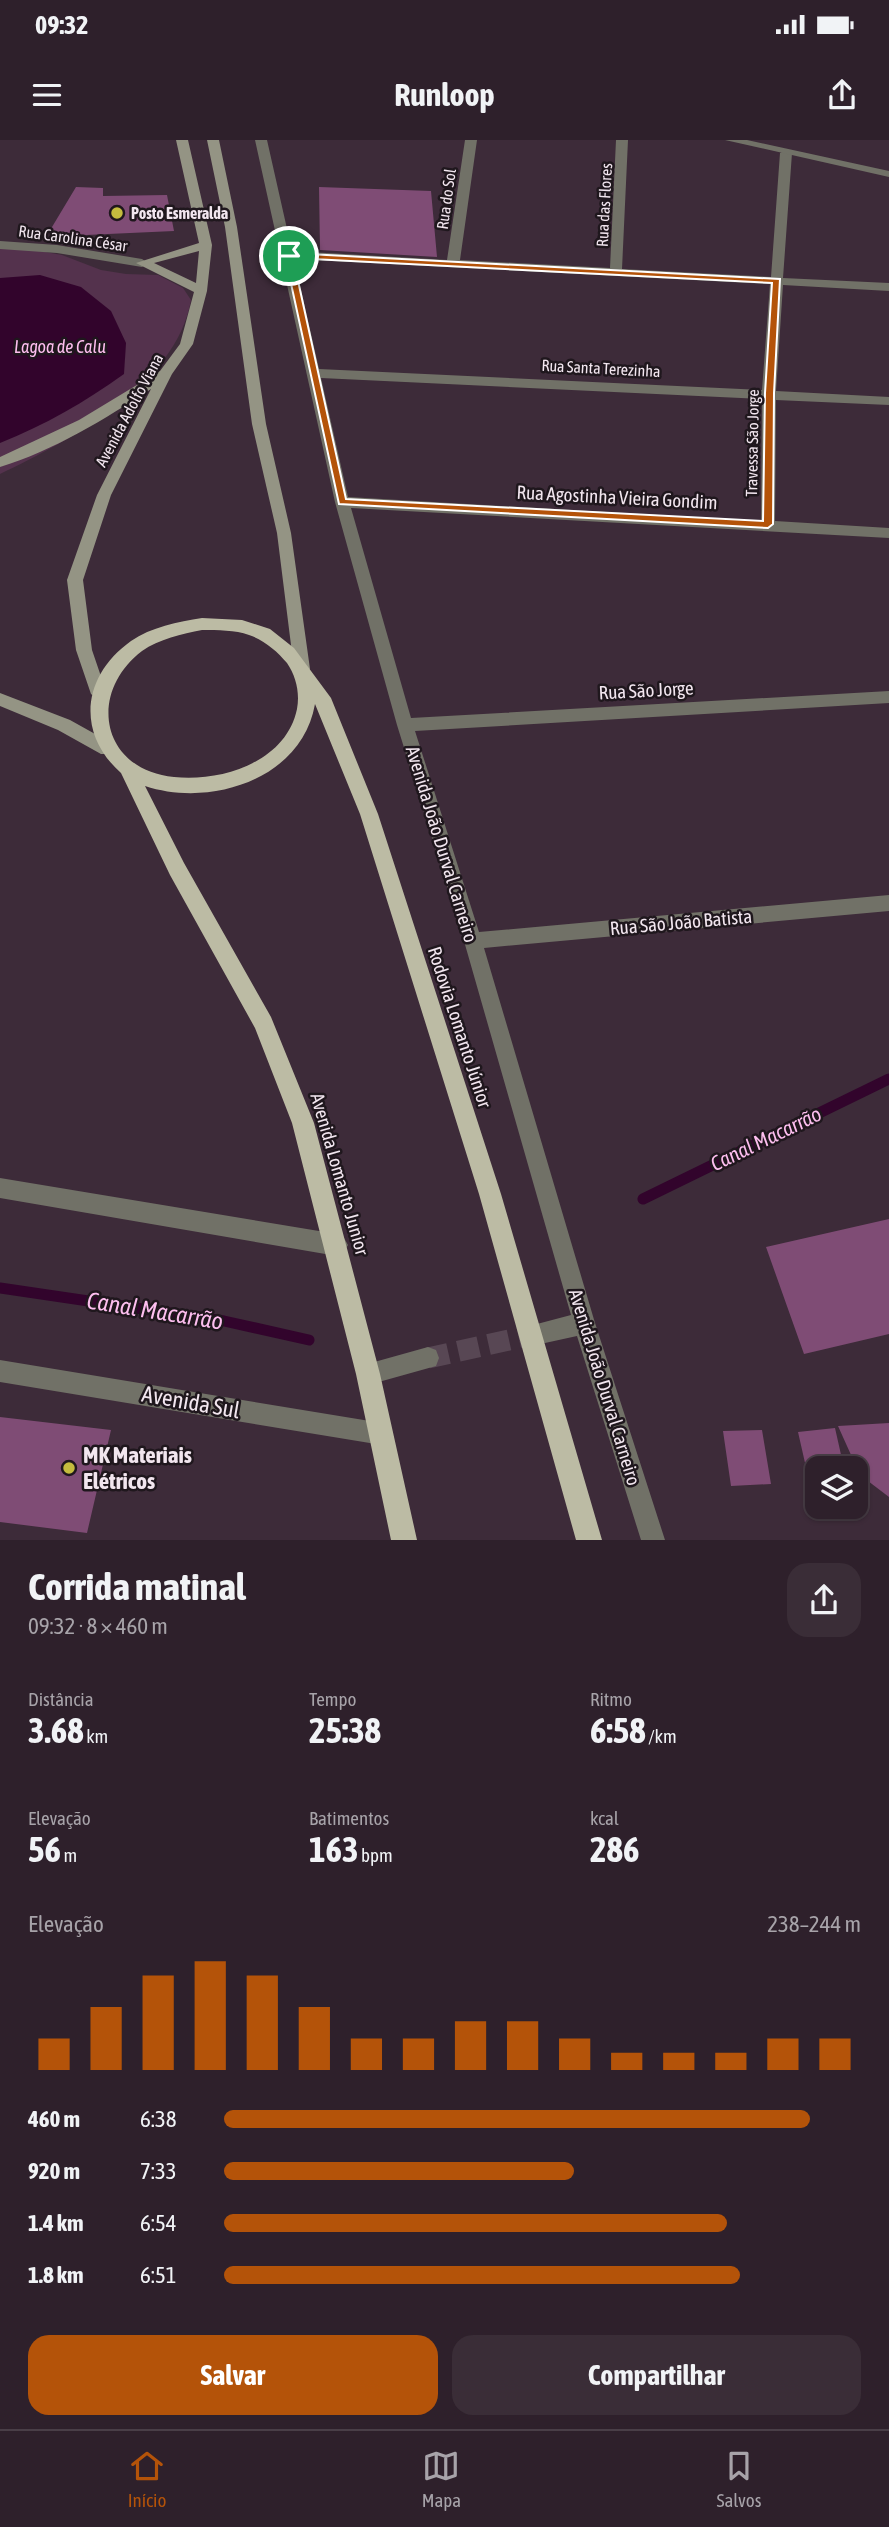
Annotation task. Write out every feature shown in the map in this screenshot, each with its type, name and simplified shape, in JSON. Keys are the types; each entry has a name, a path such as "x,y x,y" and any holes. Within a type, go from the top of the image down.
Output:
{"highway":[{"path":"202,624 234,625 263,633 286,649 302,669 309,694 304,719 290,744 266,765 235,780 198,787 161,783 129,770 107,749 97,722 99,694 113,668 138,646 168,631 202,624"},
{"name":"Rodovia Lomanto Júnior","path":"302,669 322,698 369,814 490,1194 589,1540"},
{"name":"Avenida Lomanto Junior","path":"129,770 144,806 264,1024 303,1122 337,1245 404,1540"}],"main road":[{"name":"Avenida Adolfo Viana","path":"99,694 84,650 75,580 104,495 166,373 186,344 201,291 206,245 182,140"},
{"name":"Rodovia Lomanto Júnior","path":"213,140 231,227 259,424 284,533 302,669"},
{"path":"142,263 206,245"},
{"path":"142,263 172,274 201,291"},
{"path":"0,463 48,443 103,415 166,373"},
{"path":"0,699 64,725 107,749"}],"street":[{"name":"Avenida João Durval Carneiro","path":"261,140 342,502 405,725 584,1323 653,1540"},
{"name":"Rua do Sol","path":"453,263 471,140"},
{"name":"Rua das Flores","path":"616,272 622,140"},
{"path":"731,140 889,174"},
{"name":"Travessa São Jorge","path":"768,524 769,393 786,153"},
{"name":"Rua Carolina César","path":"0,245 57,249 142,263"},
{"path":"289,256 889,287"},
{"name":"Rua Santa Terezinha","path":"312,373 769,393 889,401"},
{"name":"Rua Agostinha Vieira Gondim","path":"342,502 768,524 889,533"},
{"name":"Rua São Jorge","path":"405,725 889,696"},
{"name":"Rua São João Batista","path":"472,942 889,903"},
{"path":"0,1188 337,1245"},
{"path":"545,1332 584,1323"},
{"path":"368,1374 428,1358"},
{"name":"Avenida Sul","path":"0,1371 382,1434"}],"shaded area":[{"path":"0,248 28,249 62,255 101,270 158,275 183,288 191,300 181,330 165,358 143,383 88,426 0,474"}],"water":[{"name":"Lagoa de Calu","path":"40,275 81,287 111,311 126,343 124,374 64,412 0,443 0,278"}],"building":[{"path":"76,187 103,188 103,196 167,195 174,231 86,235 49,232"},
{"path":"319,187 431,191 437,257 320,250"},
{"path":"889,1219 889,1334 804,1354 766,1247"},
{"path":"0,1417 111,1430 87,1533 0,1522"},
{"path":"889,1423 889,1497 868,1481 868,1456 852,1456 838,1426"},
{"path":"835,1428 841,1456 805,1456 805,1463 798,1432"},
{"path":"762,1430 771,1484 731,1486 723,1431"}],"waterway":[{"name":"Canal Macarrão","path":"643,1199 889,1079"},
{"name":"Canal Macarrão","path":"0,1288 224,1321 309,1340"}],"tunnel":[{"path":"428,1358 540,1333"}],"place":[{"name":"Posto Esmeralda","path":"117,213"},
{"name":"MK Materiais Elétricos","path":"69,1468"}],"route":[{"path":"289,256 777,281 769,393 768,524 342,502 312,373 289,256"}]}
